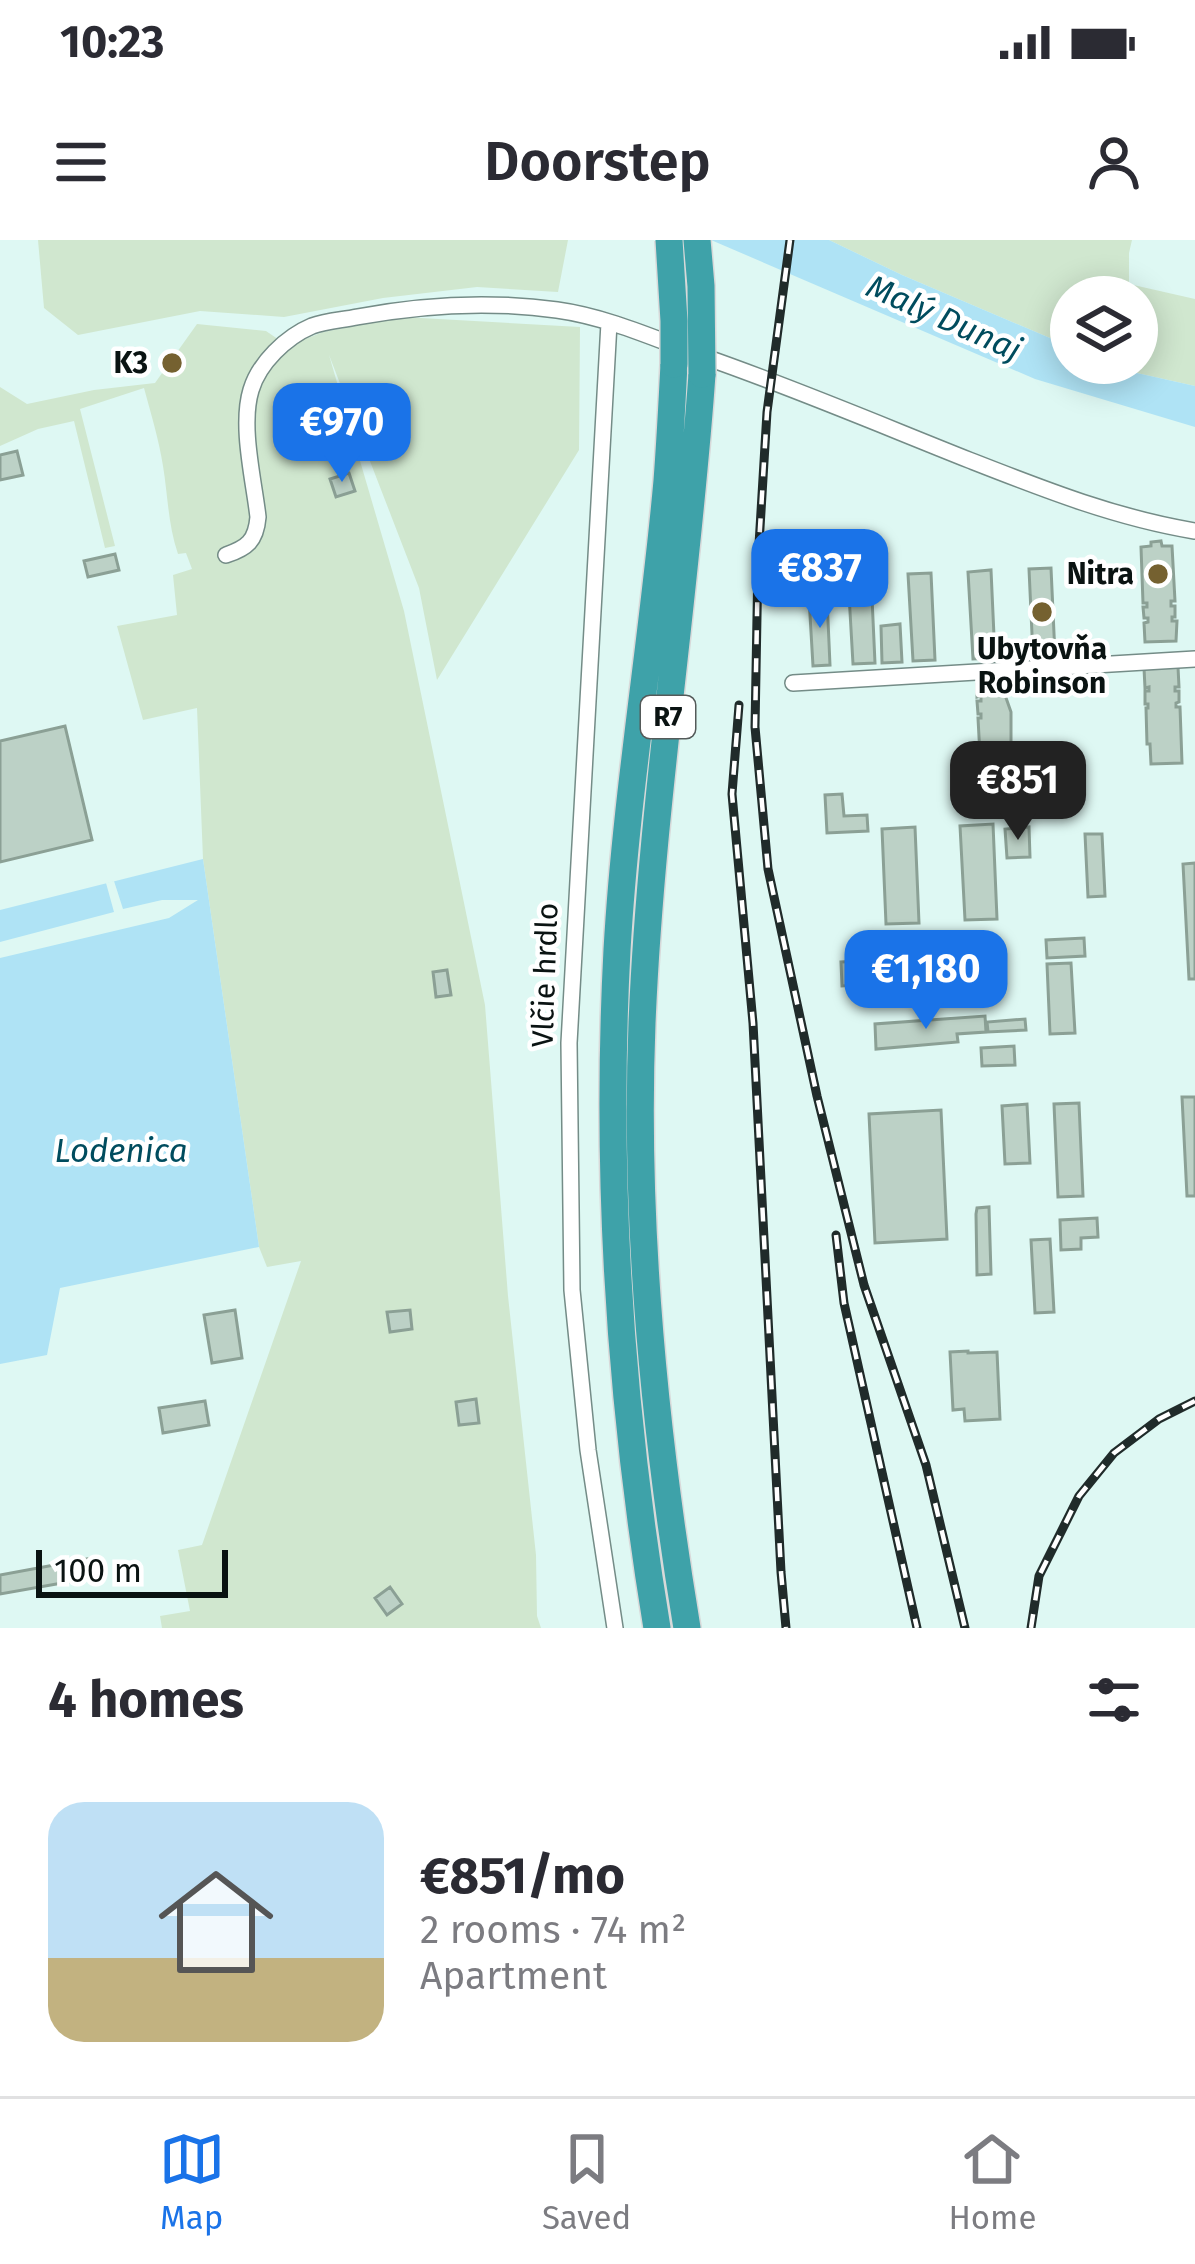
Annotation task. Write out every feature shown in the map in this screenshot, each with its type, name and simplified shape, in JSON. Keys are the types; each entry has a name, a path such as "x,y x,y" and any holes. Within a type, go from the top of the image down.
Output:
{"highway":[{"name":"R7","path":"669,240 674,364 667,481 617,950 642,1176 650,1341 669,1521 687,1628"},
{"name":"R7","path":"657,1628 640,1526 622,1346 613,1177 694,483 702,374 697,240"}],"street":[{"path":"226,555 244,549 256,532 248,410 251,389 289,339 314,326 380,313 466,305 559,310 609,323 777,382 1096,508 1195,531"},
{"name":"Vlčie hrdlo","path":"609,323 569,1042 572,1290 588,1450 615,1628"},
{"path":"793,683 1195,659"}],"green space":[{"path":"38,240 568,240 558,292 477,287 284,317 200,311 78,335 44,308"},
{"path":"829,240 1132,240 1129,276 1050,276 1050,338"},
{"path":"1158,291 1195,299 1195,386 1158,378"},
{"path":"403,317 580,327 579,450 437,680 419,588 329,355 404,611 485,1005 541,1628 162,1628 160,1616 190,1611 178,1550 202,1545 301,1261 267,1267 259,1247 203,859 197,708 143,720 117,626 177,615 173,575 192,569 186,553 178,554 175,543 144,388 80,409 115,546 105,548 74,421 38,429 0,446 0,387 27,404 155,383 197,324 266,331 288,346 323,332"}],"water":[{"name":"Malý Dunaj","path":"711,240 829,240 1050,338 1050,384"},
{"path":"1158,378 1195,386 1195,427 1052,384 1158,384"},
{"name":"Lodenica","path":"203,859 259,1247 60,1288 47,1355 0,1364 0,910"}],"pier":[{"path":"114,881 123,909 162,900 198,900 169,918 0,958 0,942 114,912 106,883"}],"building":[{"path":"17,451 23,475 0,480 0,455"},
{"path":"349,473 355,491 336,497 330,479"},
{"name":"Nitra","path":"1161,541 1162,546 1172,546 1176,641 1145,642 1148,618 1144,618 1147,603 1143,603 1141,547"},
{"path":"115,554 119,570 88,577 84,561"},
{"name":"Ubytovňa Robinson","path":"1051,568 1055,655 1033,656 1029,569"},
{"path":"991,570 995,658 973,659 968,572"},
{"path":"931,573 935,660 913,661 908,574"},
{"path":"842,574 843,591 822,593 821,575"},
{"path":"871,576 875,663 853,664 848,577"},
{"path":"809,598 827,598 830,665 813,666"},
{"path":"900,624 902,662 882,663 881,626"},
{"path":"1178,667 1175,691 1179,691 1176,707 1180,707 1182,763 1151,764 1145,704 1149,687 1145,688 1144,668"},
{"path":"1008,683 1012,772 981,774 977,684"},
{"path":"65,726 92,840 0,862 0,741"},
{"path":"842,794 844,816 867,815 868,831 827,833 825,795"},
{"path":"993,824 997,919 965,920 960,826"},
{"path":"915,827 919,923 886,924 882,829"},
{"path":"1029,827 1030,857 1007,858 1005,829"},
{"path":"1085,834 1102,834 1105,896 1088,897"},
{"path":"1195,863 1195,979 1189,979 1183,864"},
{"path":"1084,938 1085,956 1047,958 1046,940"},
{"path":"1000,954 1001,978 939,981 938,957"},
{"path":"909,959 910,982 842,986 841,962"},
{"path":"1071,963 1075,1033 1050,1034 1047,964"},
{"path":"447,970 451,995 436,997 433,972"},
{"path":"985,1016 986,1032 957,1034 958,1042 876,1049 875,1024"},
{"path":"1025,1019 1026,1030 988,1032 987,1022"},
{"path":"1014,1046 1015,1065 982,1066 981,1048"},
{"path":"1182,1097 1195,1097 1195,1196 1187,1196"},
{"path":"1079,1103 1083,1196 1058,1197 1054,1104"},
{"path":"1027,1104 1030,1163 1005,1164 1002,1106"},
{"path":"941,1110 947,1239 875,1243 869,1114"},
{"path":"989,1207 991,1274 977,1275 977,1208"},
{"path":"1097,1218 1098,1237 1081,1238 1081,1249 1061,1250 1060,1220"},
{"path":"1050,1239 1054,1312 1035,1313 1031,1240"},
{"path":"235,1310 242,1358 212,1363 204,1315"},
{"path":"410,1310 412,1329 390,1332 387,1312"},
{"path":"950,1352 997,1352 1000,1419 965,1421 964,1409 953,1410"},
{"path":"476,1399 479,1423 459,1425 456,1402"},
{"path":"205,1401 209,1425 163,1433 159,1408"},
{"path":"92,1558 96,1577 0,1594 0,1575"},
{"path":"390,1587 402,1604 387,1615 375,1598"}],"railway":[{"path":"790,240 767,412 758,561 755,727 768,869 864,1285 926,1465 965,1628"},
{"path":"739,705 732,794 753,1023 786,1628"},
{"path":"836,1235 844,1303 917,1628"},
{"path":"1031,1628 1039,1576 1079,1496 1114,1453 1159,1419 1195,1401"}],"place":[{"name":"K3","path":"172,363"},
{"name":"Nitra","path":"1158,574"},
{"name":"Ubytovňa Robinson","path":"1042,612"}]}
